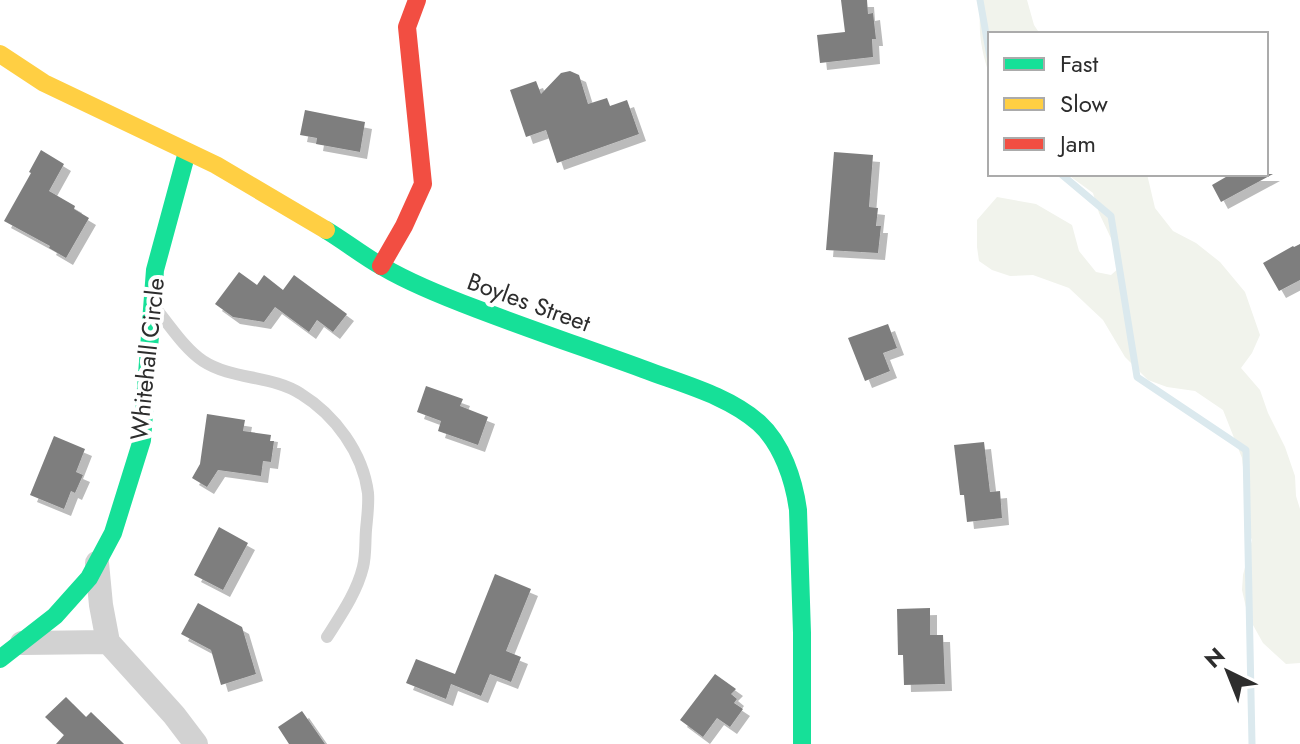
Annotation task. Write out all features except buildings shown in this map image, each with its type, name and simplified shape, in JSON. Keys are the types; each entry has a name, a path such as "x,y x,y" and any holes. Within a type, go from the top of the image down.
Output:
{"street":[{"path":"381,266 423,184 407,27 417,0"},
{"name":"Boyles Street","path":"0,54 44,83 216,165 415,284 705,392 739,409 761,425 776,445 788,471 799,518 803,628 802,744"},
{"name":"Whitehall Circle","path":"0,659 55,616 89,578 113,533 142,440 155,270 187,152"},
{"path":"97,563 108,642 196,744"},
{"path":"22,643 108,642"}],"lane":[{"path":"153,305 202,360 300,393 324,412 349,441 362,466 368,495 363,566 349,601 327,637"}],"shaded area":[{"path":"981,0 1027,0 1039,32 988,32 988,70 980,21"},
{"path":"1070,176 1147,176 1155,208 1173,231 1196,243 1220,262 1245,292 1260,335 1241,368 1260,390 1285,447 1295,476 1300,509 1300,663 1286,664 1263,643 1248,616 1242,590 1252,540 1244,522 1247,503 1242,458 1223,410 1195,391 1167,387 1148,380 1125,357 1103,320 1069,288 1033,275 1010,276 992,270 979,261 977,220 997,197 1036,204 1072,225 1079,251 1096,272 1111,275 1120,267 1118,253 1093,193"}],"waterway":[{"path":"980,0 988,46"},
{"path":"1063,176 1111,216 1137,377 1246,450 1252,744"}],"traffic: fast":[{"path":"0,659 55,616 89,578 113,533 142,440 155,270 187,152"},
{"path":"326,230 417,285 704,391 733,405 759,423 786,463 798,510 802,744"}],"traffic: slow":[{"path":"0,54 44,83 216,165 326,230"}],"traffic: jam":[{"path":"381,266 423,184 407,27 417,0"}]}
